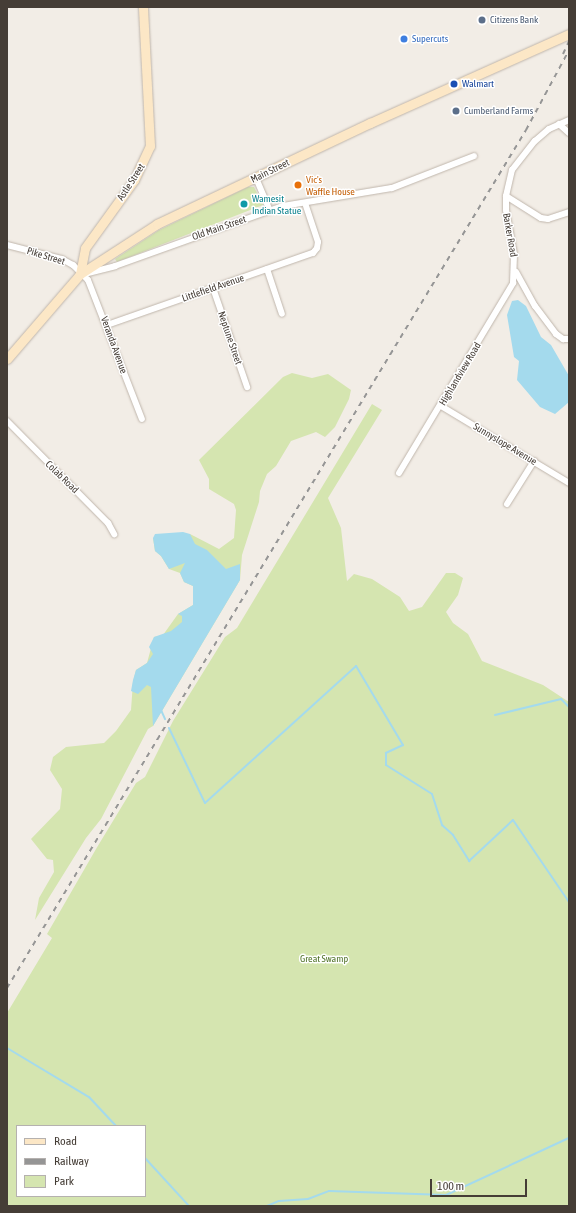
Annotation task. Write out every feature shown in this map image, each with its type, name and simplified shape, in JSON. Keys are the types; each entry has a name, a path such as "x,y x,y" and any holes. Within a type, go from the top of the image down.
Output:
{"main road":[{"name":"Astle Street","path":"80,274 85,248 134,180 150,146 143,7"},
{"name":"Main Street","path":"7,359 80,274 157,224 256,178 370,122 569,34"}],"street":[{"path":"569,120 559,124 569,133"},
{"name":"Barker Road","path":"516,272 506,210 506,196 512,170 535,141 559,124"},
{"name":"Old Main Street","path":"80,274 115,266 270,211 305,203 392,188 474,156"},
{"path":"256,178 270,211"},
{"path":"506,196 541,218 548,219 569,212"},
{"name":"Littlefield Avenue","path":"107,325 313,253 317,248 305,203"},
{"name":"Pike Street","path":"7,245 62,259 73,265 80,274"},
{"path":"267,269 282,314"},
{"path":"516,272 535,306 548,323 563,339 569,339"},
{"name":"Highlandview Road","path":"399,474 508,292 516,272"},
{"name":"Veranda Avenue","path":"80,274 91,286 142,419"},
{"name":"Neptune Street","path":"213,288 247,387"},
{"name":"Sunnyslope Avenue","path":"441,406 569,483"},
{"name":"Colab Road","path":"7,421 108,523 114,534"},
{"path":"507,504 534,461"}],"green space":[{"path":"248,187 254,187 263,205 117,262 115,259 159,230"},
{"path":"292,373 312,378 328,374 351,390 349,399 335,427 325,437 316,432 291,441 276,466 267,474 260,491 259,502 242,555 240,580 153,726 148,729 101,819 86,838 35,920 39,898 54,872 53,860 47,859 31,839 60,809 62,789 50,770 53,757 66,747 104,743 116,731 131,710 133,682 136,670 147,663 154,637 163,635 178,614 193,605 193,586 184,582 180,573 169,569 161,556 155,551 153,538 190,534 219,549 234,538 236,510 234,504 209,489 209,479 199,460 283,377"},
{"name":"Great Swamp","path":"372,404 382,410 328,498 341,528 347,581 354,574 372,579 400,597 409,611 422,607 446,573 455,573 463,578 458,595 446,612 453,623 468,634 482,661 543,685 569,702 569,1206 7,1206 7,1013 52,938 47,934 96,849 136,783 145,777 173,721 225,637 237,628"}],"water":[{"path":"518,300 526,306 541,337 551,345 569,376 569,402 555,414 540,407 517,380 519,361 514,357 507,315 512,301"},
{"path":"183,532 190,534 195,544 207,550 226,569 240,564 240,580 153,726 151,687 147,685 138,694 131,691 133,680 136,670 147,663 153,654 149,647 154,637 171,631 182,622 182,616 178,614 193,605 193,586 184,582 180,573 185,563 169,569 161,556 155,551 153,538 155,534"}],"waterway":[{"path":"169,728 205,803 356,666 403,745 386,753 386,765 432,794 442,825 453,835 469,861 513,820 569,902"},
{"path":"495,715 561,699 569,707"},
{"path":"161,710 165,719"},
{"path":"7,1048 89,1097 115,1125"},
{"path":"267,1206 279,1201 308,1199 329,1191 446,1195 569,1138"},
{"path":"146,1159 189,1206"}],"railway":[{"path":"563,54 569,41"},
{"path":"7,988 526,130 569,50"}],"place":[{"name":"Citizens Bank","path":"482,20"},
{"name":"Supercuts","path":"404,39"},
{"name":"Walmart","path":"454,84"},
{"name":"Cumberland Farms","path":"456,111"},
{"name":"Vic's Waffle House","path":"298,185"},
{"name":"Wamesit Indian Statue","path":"244,204"}]}
